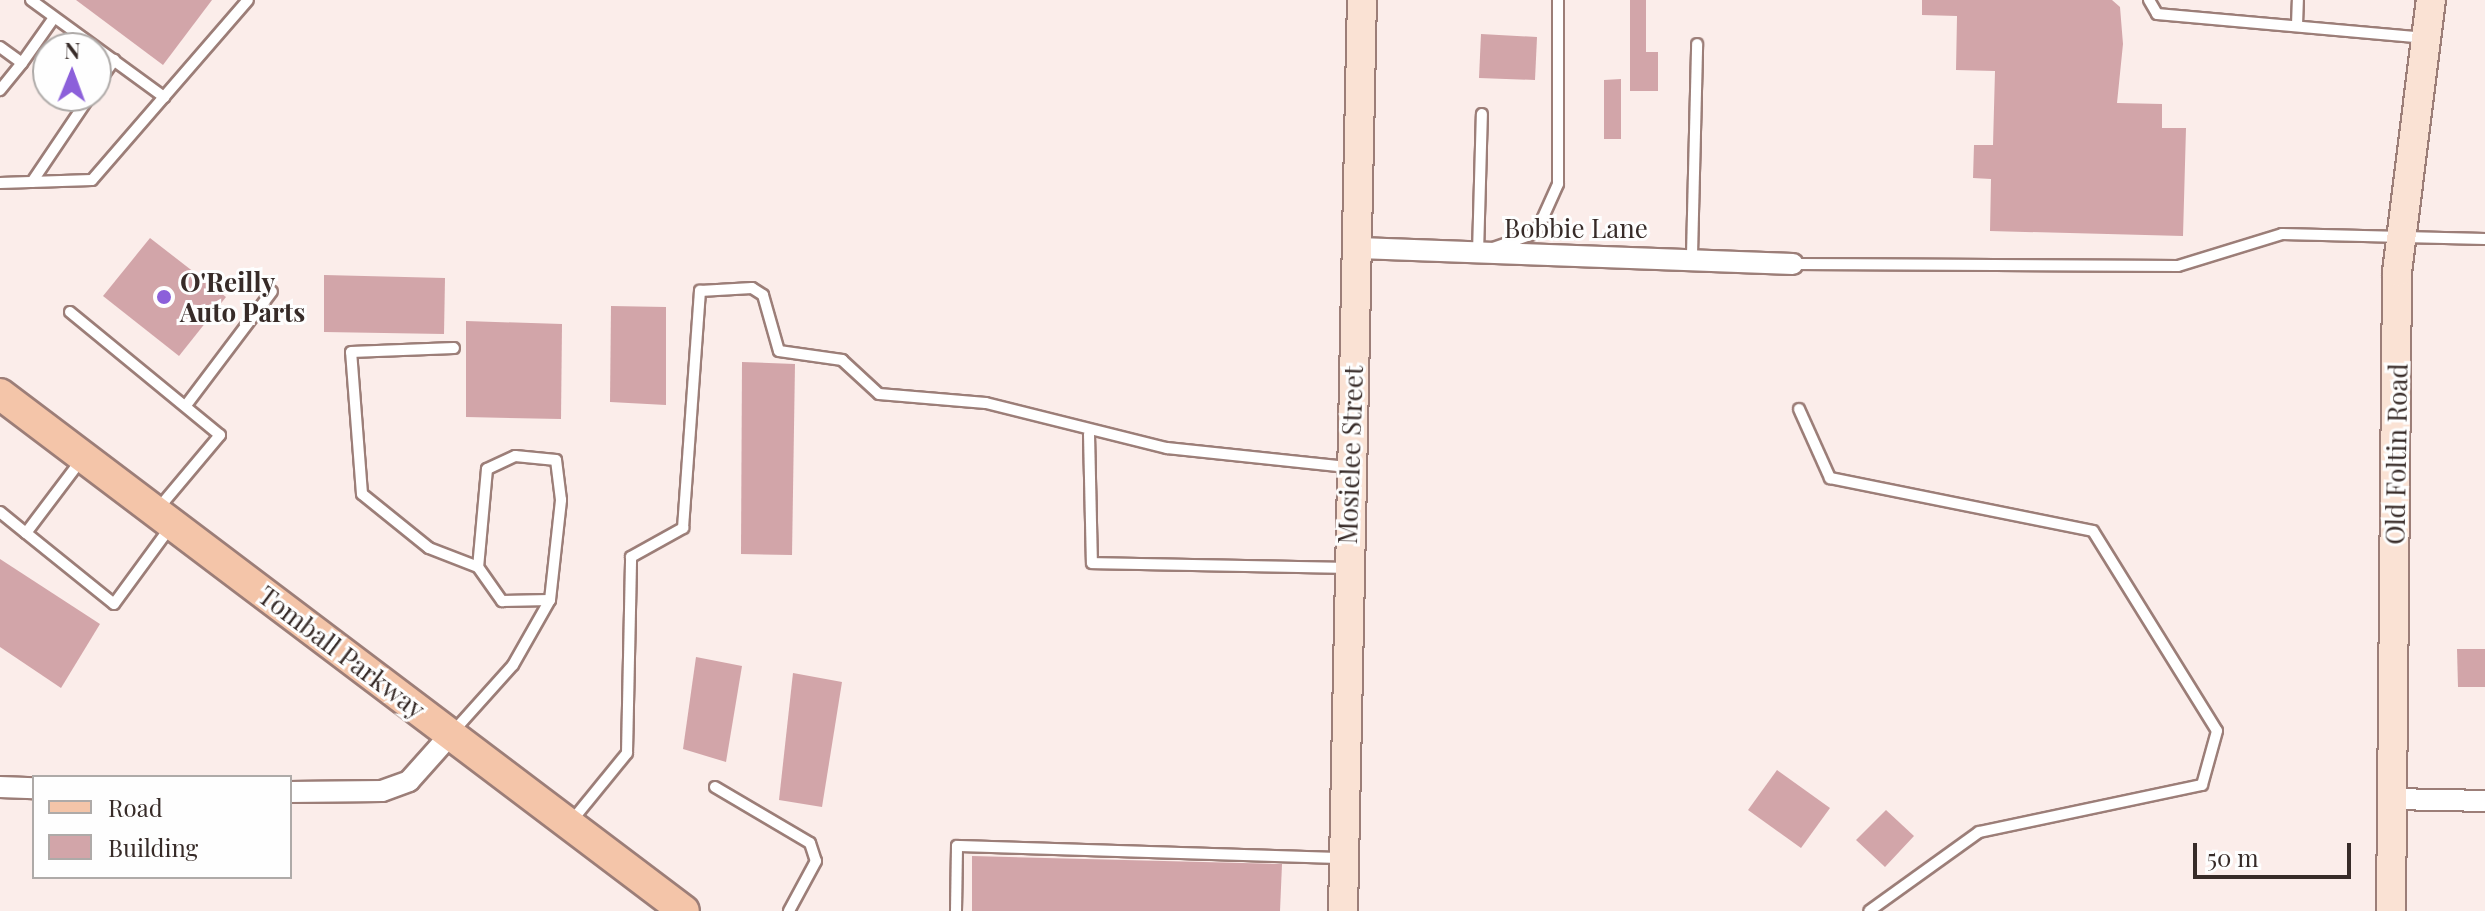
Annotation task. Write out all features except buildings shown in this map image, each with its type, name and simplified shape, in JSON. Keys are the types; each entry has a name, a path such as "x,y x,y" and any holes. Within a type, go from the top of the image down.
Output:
{"main road":[{"name":"Tomball Parkway","path":"0,394 684,911"}],"street":[{"name":"Mosielee Street","path":"1343,911 1347,467 1359,248 1362,0"},
{"name":"Old Foltin Road","path":"2391,911 2401,240 2431,0"},
{"name":"Bobbie Lane","path":"1359,248 1476,254 1692,255 1793,264"},
{"path":"292,792 395,786 409,781 451,734"},
{"path":"0,787 32,788"},
{"path":"2392,799 2485,801"}],"lane":[{"path":"31,0 164,97"},
{"path":"0,183 92,180 248,0"},
{"path":"1482,114 1476,254 1536,233 1550,212 1563,151 1558,0"},
{"path":"2149,0 2157,14 2426,38"},
{"path":"2297,25 2298,0"},
{"path":"0,90 53,19"},
{"path":"1692,255 1697,44"},
{"path":"0,47 22,63"},
{"path":"32,182 79,112"},
{"path":"1793,264 2178,266 2282,234 2401,240 2485,239"},
{"path":"569,824 627,753 631,557 683,528 700,291 752,288 763,295 779,351 842,360 879,394 986,403 1089,434 1347,467"},
{"path":"187,404 272,291"},
{"path":"0,512 114,604 164,518 220,435 187,404 70,312"},
{"path":"454,348 351,352 362,494 429,548 478,567 502,601 550,600"},
{"path":"1799,409 1830,478 2093,531 2217,731 2202,785 1979,832 1869,911"},
{"path":"1089,434 1092,563 1346,568"},
{"path":"451,734 513,665 550,600 561,500 556,460 515,456 487,469 478,567"},
{"path":"26,533 84,457"},
{"path":"715,787 810,843 816,861 789,911"},
{"path":"956,911 957,846 1343,858"}],"place":[{"name":"O'Reilly Auto Parts","path":"164,297"}]}
